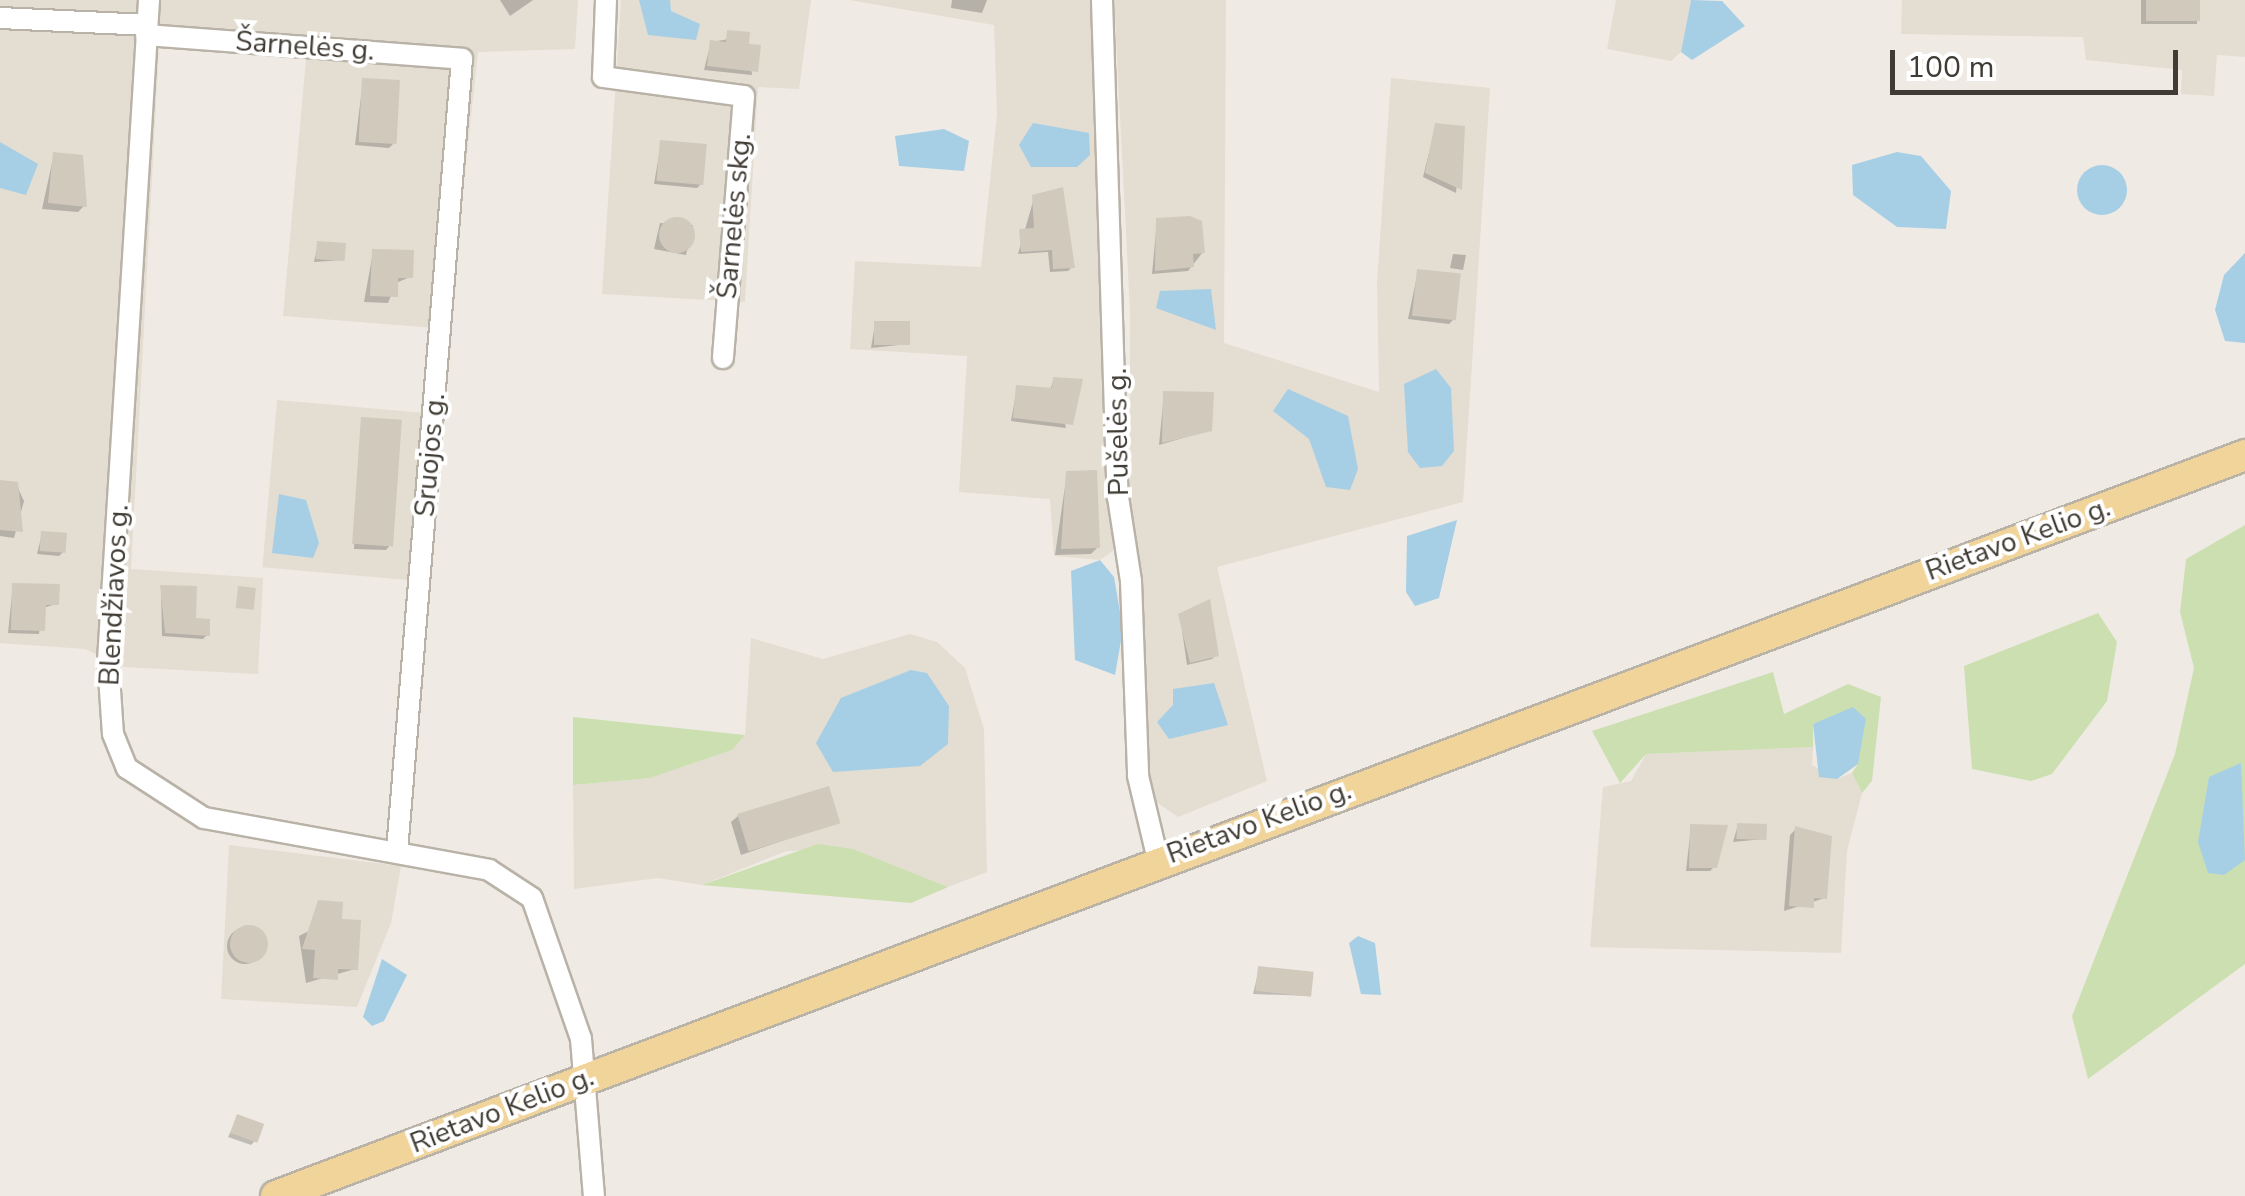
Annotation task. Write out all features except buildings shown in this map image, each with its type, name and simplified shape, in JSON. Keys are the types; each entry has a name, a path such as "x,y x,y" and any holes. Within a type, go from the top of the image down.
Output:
{"main road":[{"name":"Rietavo Kelio g.","path":"276,1196 1158,860 2245,455"}],"street":[{"name":"Blendžiavos g.","path":"148,0 108,660 113,734 126,768 188,811 489,870 532,898 561,960 586,1078 594,1196"},
{"name":"Šarnelės skg.","path":"606,0 602,77 744,96 723,358"},
{"name":"Pušelės g.","path":"1102,0 1120,536 1131,581 1138,776 1158,860"},
{"name":"Šarnelės g.","path":"0,18 462,59"},
{"name":"Sruojos g.","path":"397,851 462,59"}],"shaded area":[{"path":"0,0 578,0 575,49 478,52 448,329 283,316 306,59 159,47 131,569 263,578 258,674 124,667 85,649 0,643"},
{"path":"621,0 811,0 799,89 758,87 745,302 602,294"},
{"path":"849,0 1092,0 1112,352 1113,551 1100,560 1054,556 1050,499 959,492 967,356 850,349 855,261 981,267 997,114 994,25"},
{"path":"1114,0 1226,0 1224,343 1379,392 1377,282 1391,78 1490,88 1463,502 1217,567 1267,781 1178,817 1152,799 1130,542 1130,310"},
{"path":"1616,0 1691,0 1681,52 1671,61 1607,49"},
{"path":"1902,0 2245,0 2245,57 2217,55 2214,96 2181,94 2182,70 2086,60 2083,37 1901,34"},
{"path":"277,400 422,413 408,580 262,567"},
{"path":"910,634 937,642 965,668 984,729 987,872 948,887 853,849 786,851 702,885 658,878 574,889 573,785 650,778 732,750 745,735 751,638 823,659"},
{"path":"1813,747 1812,765 1837,779 1852,773 1862,793 1847,851 1841,953 1590,947 1603,787 1631,781 1646,754"},
{"path":"229,845 401,866 391,923 357,1007 221,999"}],"green space":[{"path":"2245,525 2245,964 2088,1079 2072,1016 2175,754 2194,668 2180,612 2186,559"},
{"path":"2098,613 2117,642 2107,701 2052,774 2031,781 1972,769 1964,666"},
{"path":"1773,672 1784,714 1848,684 1881,697 1872,781 1862,793 1852,773 1858,764 1813,723 1813,747 1646,754 1620,783 1592,731"},
{"path":"573,717 745,735 732,750 650,778 573,785"},
{"path":"818,844 853,849 948,887 911,903 702,885"}],"water":[{"path":"639,0 670,0 671,11 700,24 696,40 648,35"},
{"path":"1691,0 1722,1 1745,26 1692,60 1681,52"},
{"path":"1033,123 1089,133 1090,155 1077,167 1031,167 1019,145"},
{"path":"944,129 969,141 964,171 899,166 895,136"},
{"path":"0,142 38,164 26,195 0,188"},
{"path":"1897,152 1921,156 1951,191 1946,229 1897,227 1853,195 1852,165"},
{"path":"2102,165 2120,172 2127,190 2120,208 2102,215 2084,208 2077,190 2084,172"},
{"path":"2245,253 2245,343 2225,341 2215,310 2224,275"},
{"path":"1211,289 1216,330 1156,308 1160,291"},
{"path":"1436,369 1451,388 1454,451 1442,466 1420,468 1408,452 1404,384"},
{"path":"1288,389 1348,416 1358,469 1350,490 1326,487 1309,439 1273,411"},
{"path":"279,494 306,500 319,543 313,558 272,553"},
{"path":"1457,520 1439,598 1415,606 1406,592 1407,536"},
{"path":"1100,560 1114,577 1123,629 1115,675 1075,660 1071,571"},
{"path":"911,670 927,673 949,706 948,744 920,766 833,772 816,743 841,698"},
{"path":"1214,683 1228,725 1169,739 1157,722 1173,705 1173,689"},
{"path":"1853,707 1866,719 1858,764 1837,779 1819,777 1813,724"},
{"path":"2241,763 2245,860 2224,875 2208,873 2198,842 2209,777"},
{"path":"1358,936 1375,943 1381,995 1361,994 1349,943"},
{"path":"382,959 407,975 384,1021 372,1026 363,1017"}]}
